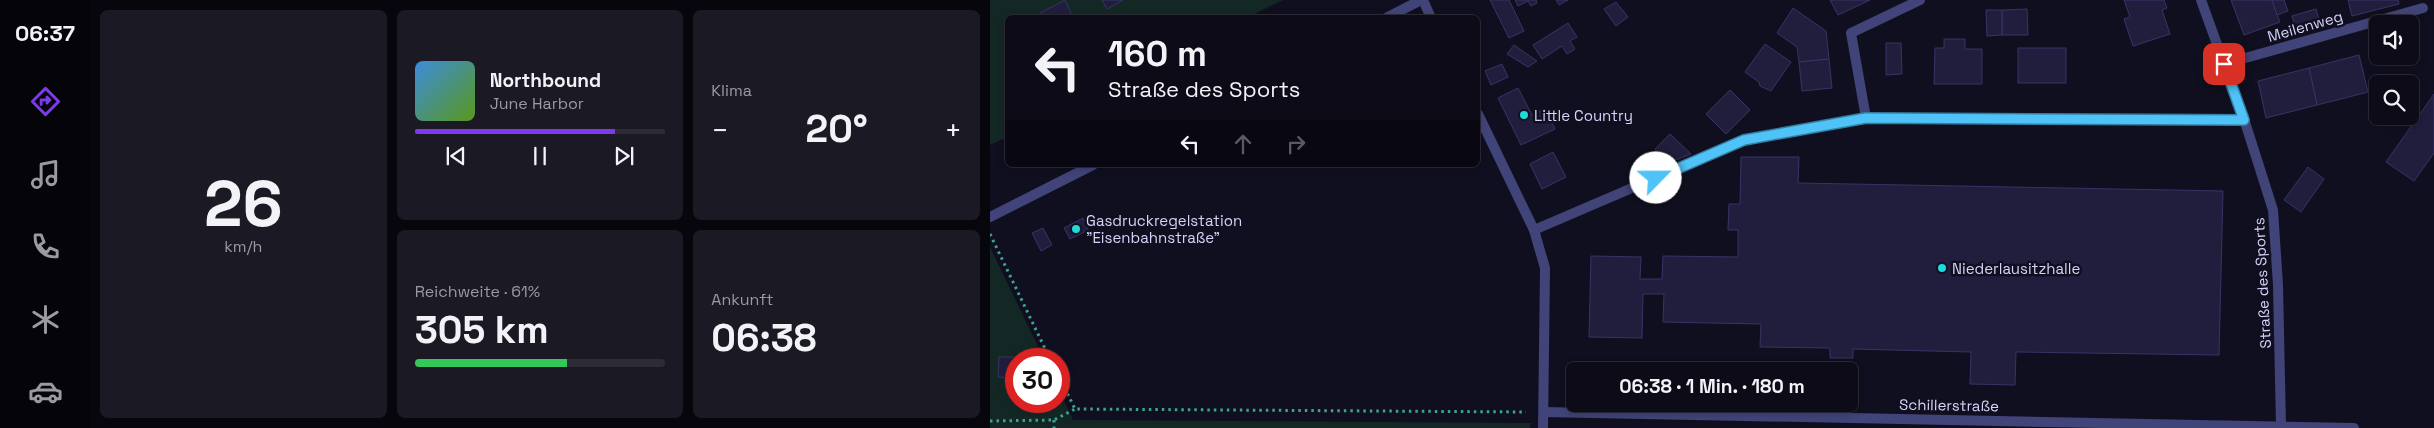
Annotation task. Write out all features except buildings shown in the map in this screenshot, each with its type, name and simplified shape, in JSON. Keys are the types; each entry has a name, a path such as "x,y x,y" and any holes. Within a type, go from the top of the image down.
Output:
{"street":[{"path":"1392,15 1422,0 1430,15"},
{"path":"1866,118 1851,33 1920,0"},
{"name":"Straße des Sports","path":"2200,0 2244,120 2273,210 2278,303 2281,426"},
{"name":"Meilenweg","path":"2224,64 2423,8"},
{"path":"1480,118 1534,230 1545,268 1543,428"},
{"path":"1534,230 1744,140 1866,118 2244,120"},
{"path":"990,217 1089,167"},
{"name":"Schillerstraße","path":"1544,412 2354,428"}],"path":[{"path":"990,234 1045,348"},
{"path":"1070,399 1075,409"},
{"path":"990,421 1054,420 1075,409 1544,412"},
{"path":"1054,420 1054,428"}],"green space":[{"path":"990,0 1283,0 1252,15 1005,15 1005,138 990,145"},
{"path":"990,247 1039,348 1005,348 1005,413 1070,413 1073,420 1531,423 1530,428 990,428"}],"place":[{"name":"Little Country","path":"1524,115"},
{"name":"Gasdruckregelstation \"Eisenbahnstraße\"","path":"1076,229"},
{"name":"Niederlausitzhalle","path":"1942,268"}],"route":[{"path":"1656,178 1744,140 1866,118 2244,120 2224,64"}]}
